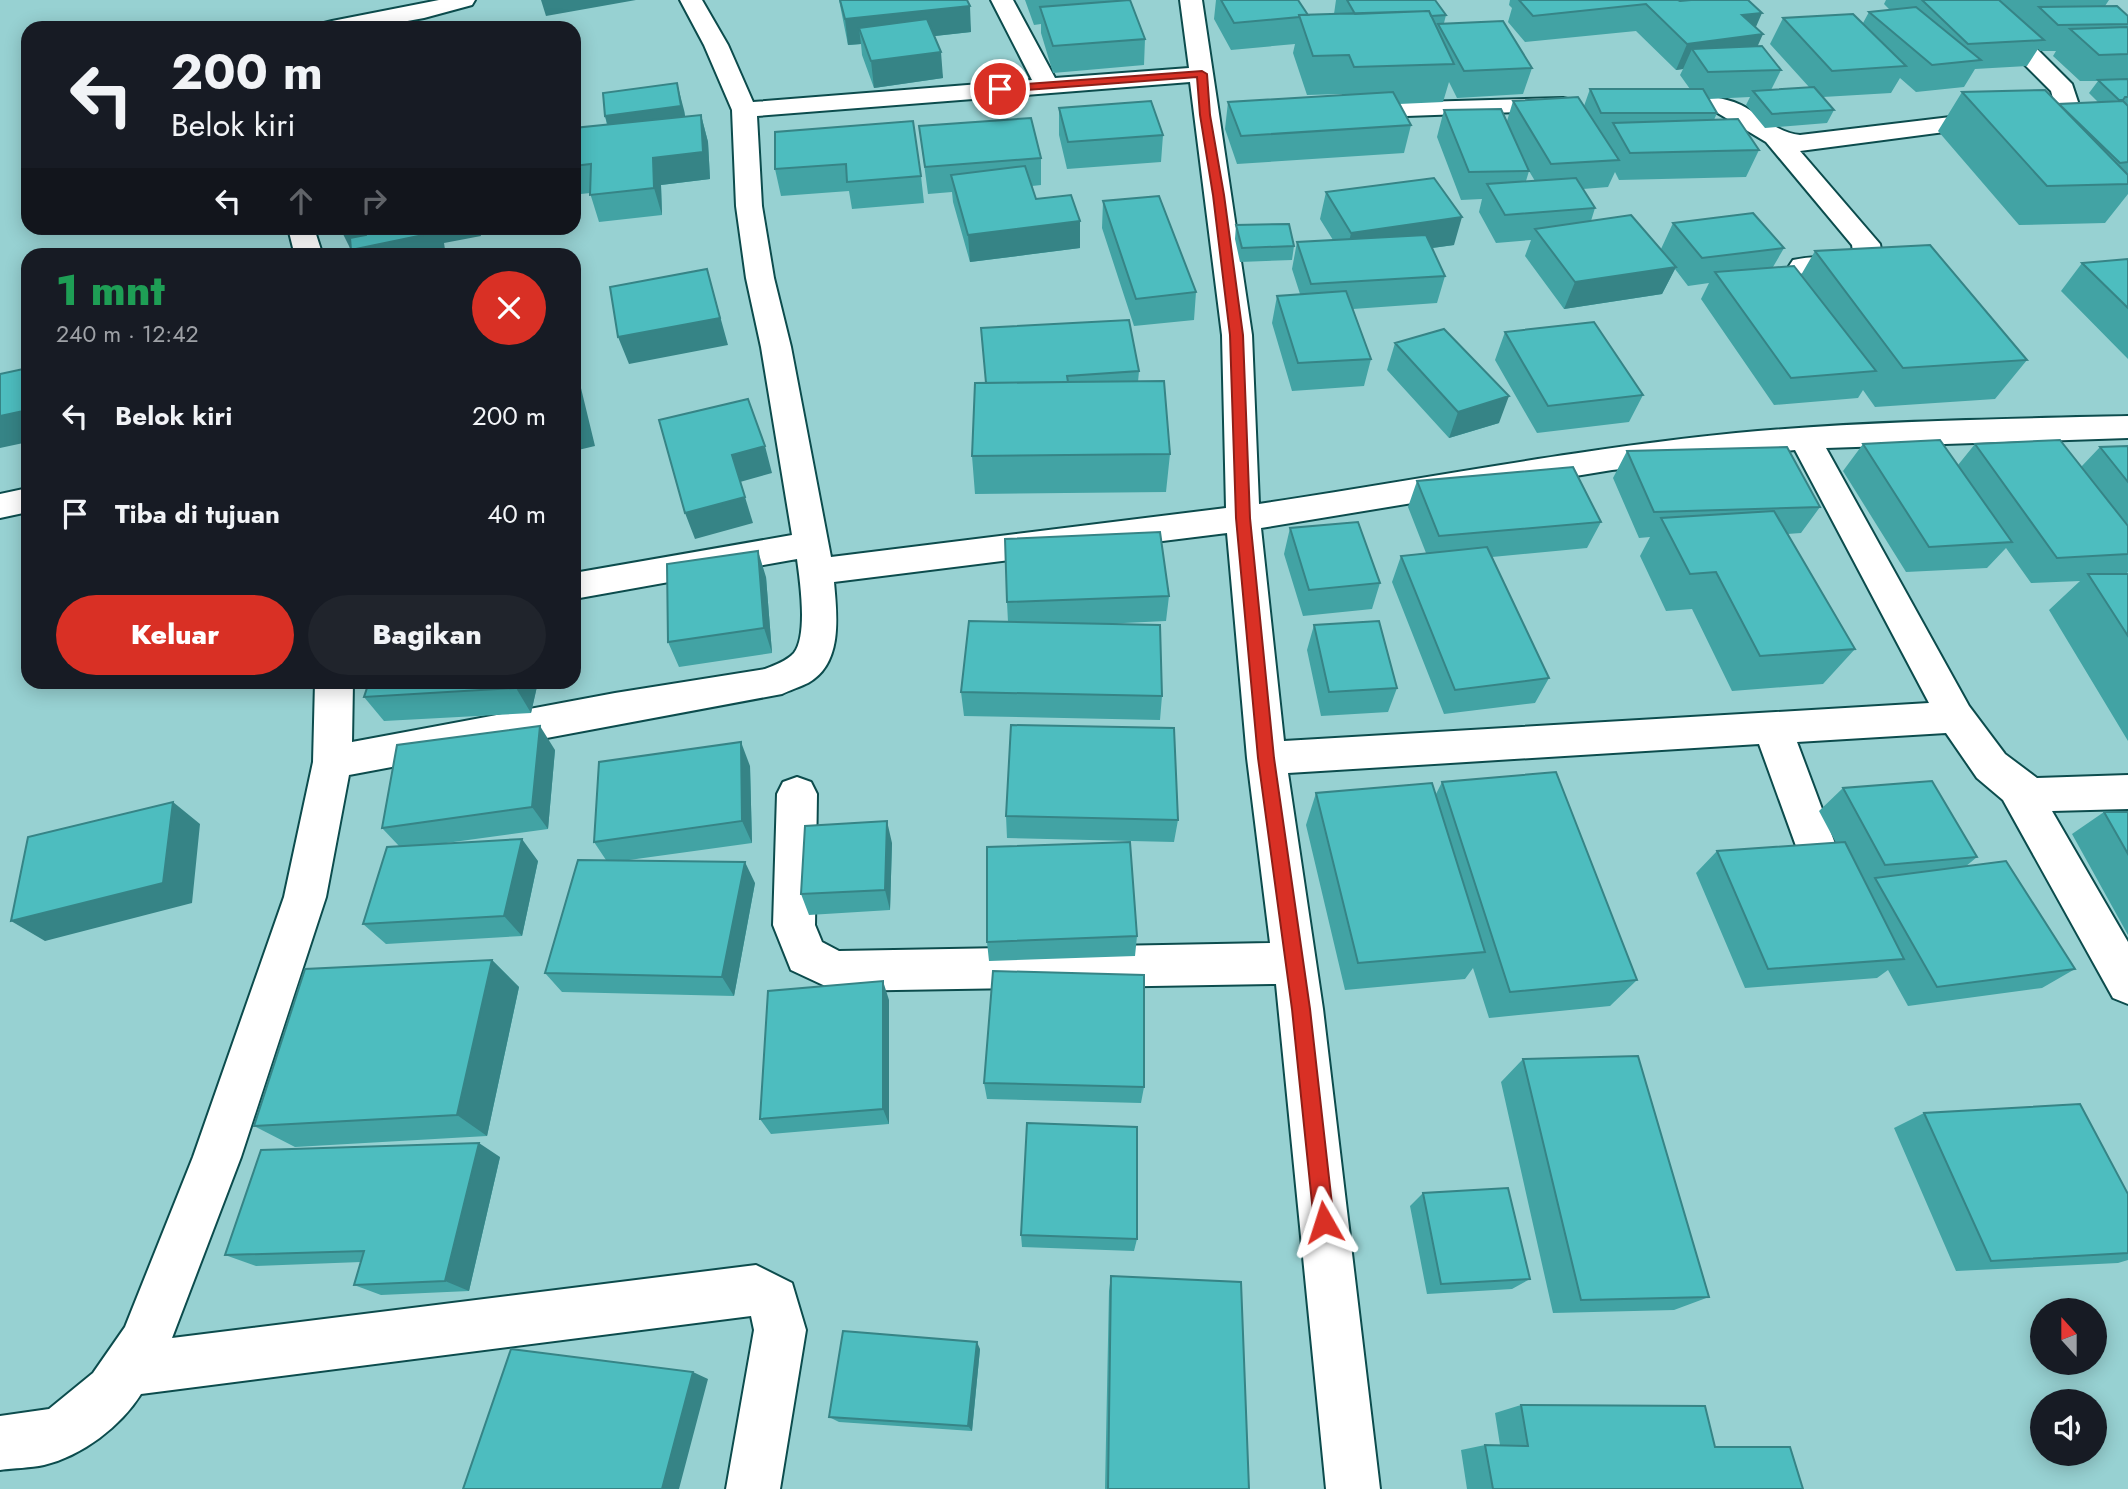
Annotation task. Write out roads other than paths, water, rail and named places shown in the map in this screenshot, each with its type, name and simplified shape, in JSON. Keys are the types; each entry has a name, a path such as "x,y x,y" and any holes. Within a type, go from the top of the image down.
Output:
{"street":[{"path":"370,21 464,0"},
{"path":"332,762 615,708 769,683 796,672 807,663 816,646 820,626 814,558 776,347 760,278 749,205 744,110 716,45 691,0"},
{"path":"1002,0 1046,85"},
{"path":"1191,0 1213,98 1219,195 1237,335 1243,518 1266,758 1294,963 1353,1489"},
{"path":"1777,140 1800,143 2057,111 2067,105 2063,89 2013,41 2011,32 2025,27 2128,26"},
{"path":"744,110 1046,85 1213,98"},
{"path":"1641,103 1692,102 1720,106 1734,111 1777,140 1866,244 1868,255 1843,265 1803,266"},
{"path":"1325,111 1588,104"},
{"path":"581,585 814,558 961,551 1129,533 1243,518 1561,466 1738,444 2128,427"},
{"path":"1806,440 1956,717 1991,766 2017,788 2128,983"},
{"path":"0,506 21,502"},
{"path":"0,1443 45,1438 68,1428 112,1392 144,1344 212,1170 305,897 332,762 334,689"},
{"path":"1266,758 1956,717"},
{"path":"1772,727 1820,857"},
{"path":"2017,788 2038,795 2128,792"},
{"path":"797,794 794,925 806,956 836,971 1294,963"},
{"path":"127,1370 756,1290 774,1301 780,1330 753,1489"}]}
